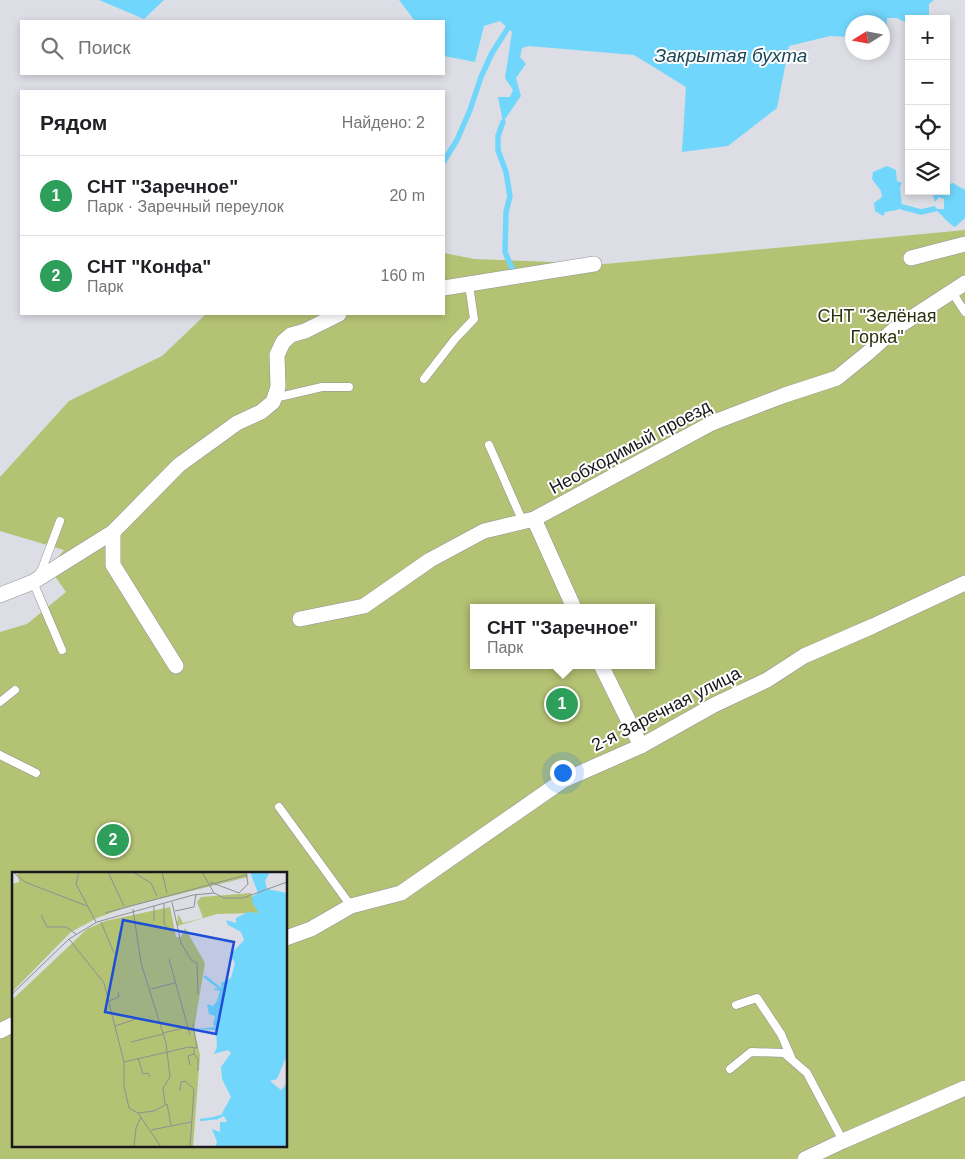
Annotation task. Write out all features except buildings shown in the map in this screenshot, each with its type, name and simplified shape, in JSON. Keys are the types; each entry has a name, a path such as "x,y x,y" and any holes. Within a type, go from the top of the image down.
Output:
{"street":[{"path":"911,258 965,244"},
{"path":"445,288 594,264"},
{"name":"Необходимый проезд","path":"300,620 364,606 430,560 484,531 528,520 712,423 785,395 837,378 896,328 965,283"},
{"path":"0,594 33,582 113,532 179,465 237,423 261,412 273,402 278,387 278,355 283,342 291,334 305,331 337,315"},
{"path":"528,520 572,604"},
{"path":"113,532 113,565 176,666"},
{"name":"2-я Заречная улица","path":"288,937 311,929 351,906 401,893 562,781 641,746 714,705 767,680 804,656 874,626 965,583"},
{"path":"603,669 641,746"},
{"path":"0,1031 12,1025"},
{"path":"805,1159 965,1088"}],"lane":[{"path":"424,379 455,339 474,319 469,284"},
{"path":"952,292 965,312"},
{"path":"273,402 279,397 322,387 350,387"},
{"path":"489,445 528,520"},
{"path":"60,521 42,569 33,582 62,650"},
{"path":"0,702 15,690"},
{"path":"0,755 36,773"},
{"path":"279,807 351,906"},
{"path":"736,1005 757,998 780,1034 793,1062"},
{"path":"730,1069 751,1052 784,1053 808,1073 843,1141"}],"green space":[{"name":"СНТ \"Зелёная Горка\"","path":"965,230 965,1159 0,1159 0,632 27,624 66,592 49,568 64,550 0,531 0,477 69,401 162,356 205,315 445,315 445,253 474,259 605,264"}],"water":[{"path":"99,0 164,0 144,19"},
{"name":"Закрытая бухта","path":"399,0 934,0 929,4 929,15 905,15 905,22 897,18 890,18 890,15 845,15 845,37 830,36 789,46 777,108 728,146 682,152 686,87 634,55 529,46 522,48 520,57 526,64 516,78 521,96 503,122 498,97 510,97 513,90 505,78 512,32 500,21 484,26 475,62 445,56 445,20 414,20"},
{"path":"887,166 896,170 897,181 902,183 900,187 902,207 885,212 883,216 875,211 874,203 882,197 881,191 872,179 873,172"},
{"path":"953,183 965,190 965,218 955,227 934,209 944,209 944,199 939,197 935,202 933,196 950,195 950,184"}],"waterway":[{"path":"445,159 457,140 492,53 508,28"},
{"path":"503,122 498,136 498,150 506,172 510,196 506,212 505,252 515,275"},
{"path":"902,207 921,212 934,209"}],"place":[{"name":"СНТ \"Заречное\"","path":"562,704"},
{"name":"СНТ \"Конфа\"","path":"113,840"}]}
